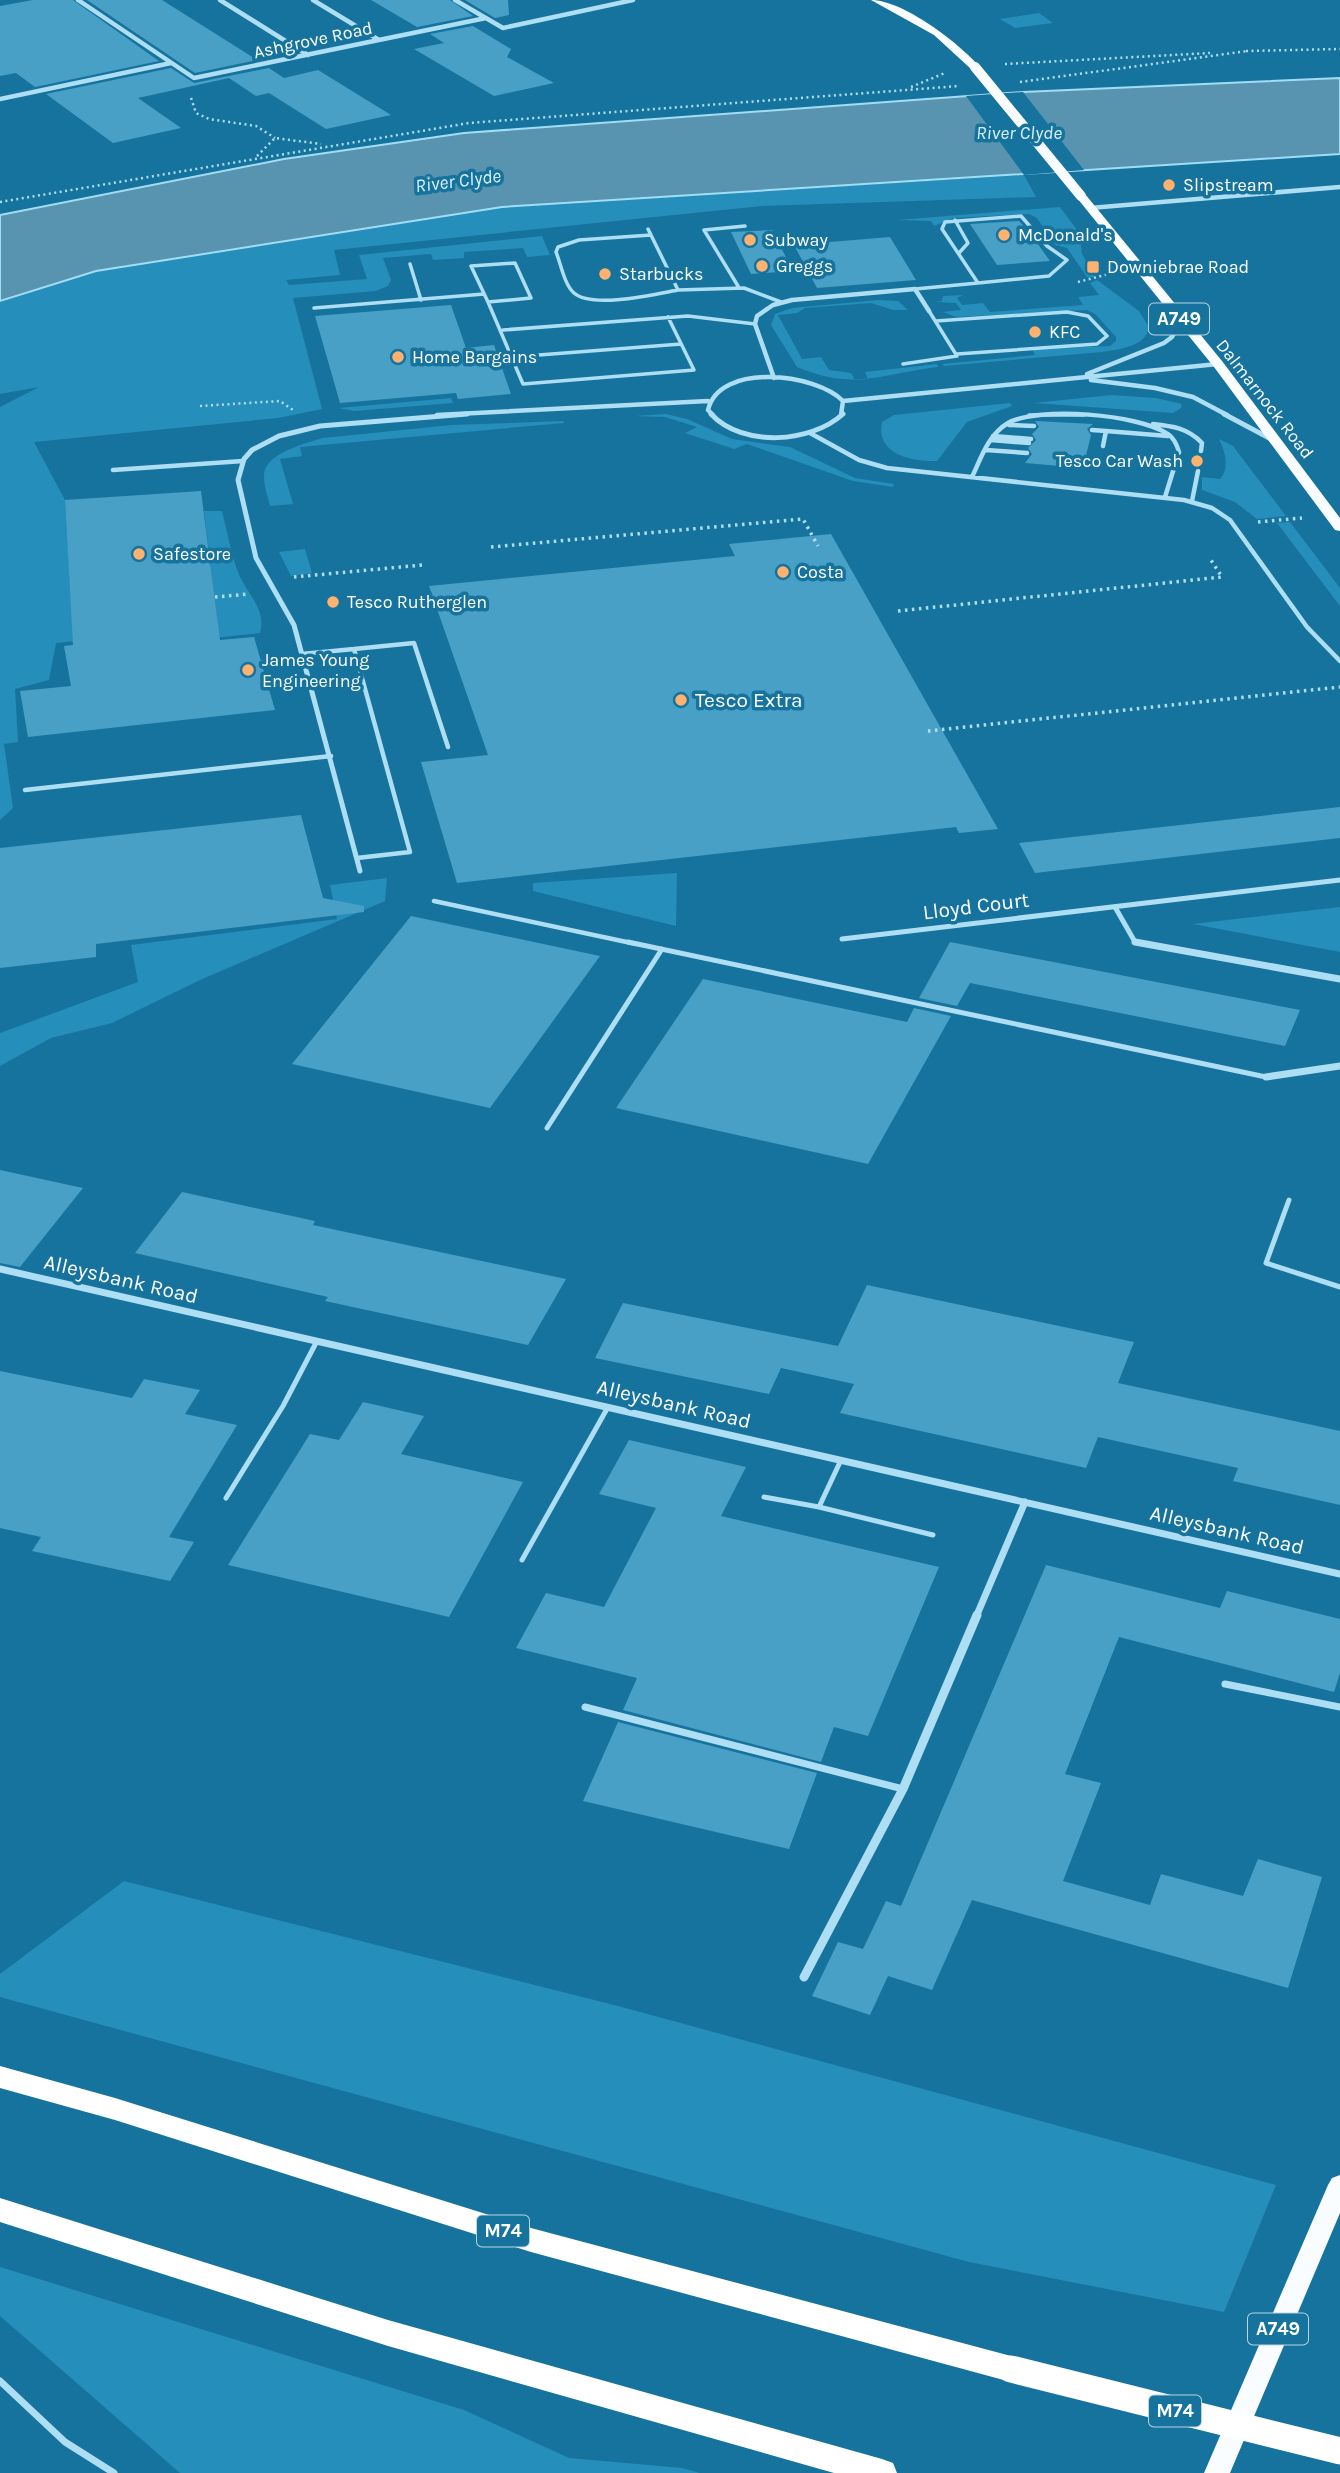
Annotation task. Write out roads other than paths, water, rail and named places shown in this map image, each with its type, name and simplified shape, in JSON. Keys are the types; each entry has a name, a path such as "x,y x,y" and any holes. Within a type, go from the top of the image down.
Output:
{"highway":[{"name":"M74","path":"0,2077 115,2109 530,2240 1011,2369 1340,2451"},
{"path":"0,2210 388,2333 882,2473"}],"main road":[{"name":"Dalmarnock Road","path":"876,0 937,33 975,66 1218,365 1340,527"},
{"name":"A749","path":"1217,2473 1340,2185"}],"street":[{"path":"78,0 172,63"},
{"path":"220,0 309,55"},
{"path":"313,0 379,40"},
{"path":"455,0 486,18"},
{"name":"Ashgrove Road","path":"172,63 194,78 486,18 503,27 633,0"},
{"path":"0,99 172,63"},
{"path":"1090,208 1340,187"},
{"path":"774,377 755,324 761,312 781,302 915,289 929,312"},
{"path":"1077,378 1164,343 1172,337 1181,320"},
{"path":"843,401 1218,365"},
{"path":"360,871 331,756 289,613 256,558 239,480 243,461 264,442 320,426 443,415 708,401 716,392 731,384 774,377 818,384 834,391 843,401 844,413 839,419 810,433 773,436 737,431 713,418 708,401"},
{"path":"1077,378 1181,394 1215,406 1277,443"},
{"name":"Lloyd Court","path":"842,939 1340,880"},
{"path":"1115,907 1135,942 1340,979"},
{"path":"1266,1077 1340,1066"},
{"name":"Alleysbank Road","path":"0,1269 1340,1574"},
{"path":"804,1977 903,1789 1025,1502"}],"lane":[{"path":"915,289 978,283 1049,276 1067,260 1062,253 1046,246 1026,218 1014,216 955,220 941,226 978,283"},
{"path":"955,220 968,243 959,253"},
{"path":"738,286 704,230 746,226"},
{"path":"648,229 678,290"},
{"path":"651,235 573,241 558,247 556,253 572,289 583,297 611,298 738,286 765,292 781,302"},
{"path":"487,302 531,298 515,263 471,266 487,302 503,330 523,384 694,370 668,317"},
{"path":"410,264 421,300"},
{"path":"314,308 484,294"},
{"path":"929,312 957,354"},
{"path":"902,364 950,359 957,354 1097,344 1107,336 1088,316 1067,312 936,321"},
{"path":"503,330 668,317 706,317 755,324"},
{"path":"513,357 681,344"},
{"path":"972,477 992,438 1006,424 1041,414 1184,428 1202,443 1201,451"},
{"path":"1136,422 1170,436 1179,452 1165,497"},
{"path":"1006,424 1034,426"},
{"path":"1091,430 1170,436"},
{"path":"1103,446 1106,432"},
{"path":"810,433 859,460 877,466 1165,497 1192,502 1220,512 1233,525 1307,627 1340,661"},
{"path":"992,438 1030,441"},
{"path":"987,449 1027,452"},
{"path":"113,470 243,461"},
{"path":"1192,502 1198,471"},
{"path":"302,654 414,643 448,747"},
{"path":"354,649 410,852 357,858"},
{"path":"25,790 331,756"},
{"path":"434,901 1266,1077"},
{"path":"547,1128 662,949"},
{"path":"1289,1200 1266,1264 1340,1287"},
{"path":"226,1498 283,1406 317,1341"},
{"path":"522,1560 608,1407"},
{"path":"819,1507 841,1460"},
{"path":"764,1497 819,1507 933,1535"},
{"path":"1225,1684 1340,1707"},
{"path":"585,1707 903,1789"},
{"path":"0,2381 65,2442 114,2473"}],"water":[{"name":"River Clyde","path":"1340,78 1340,154 502,207 96,271 0,301 0,215 284,159 464,133 1023,92"}],"place":[{"name":"Slipstream","path":"1169,185"},
{"name":"McDonald's","path":"1004,235"},
{"name":"Subway","path":"750,240"},
{"name":"Greggs","path":"762,266"},
{"name":"Downiebrae Road","path":"1093,267"},
{"name":"Starbucks","path":"605,274"},
{"name":"KFC","path":"1035,332"},
{"name":"Home Bargains","path":"398,357"},
{"name":"Tesco Car Wash","path":"1197,461"},
{"name":"Safestore","path":"139,554"},
{"name":"Costa","path":"783,572"},
{"name":"Tesco Rutherglen","path":"333,602"},
{"name":"James Young Engineering","path":"248,670"},
{"name":"Tesco Extra","path":"681,700"}]}
